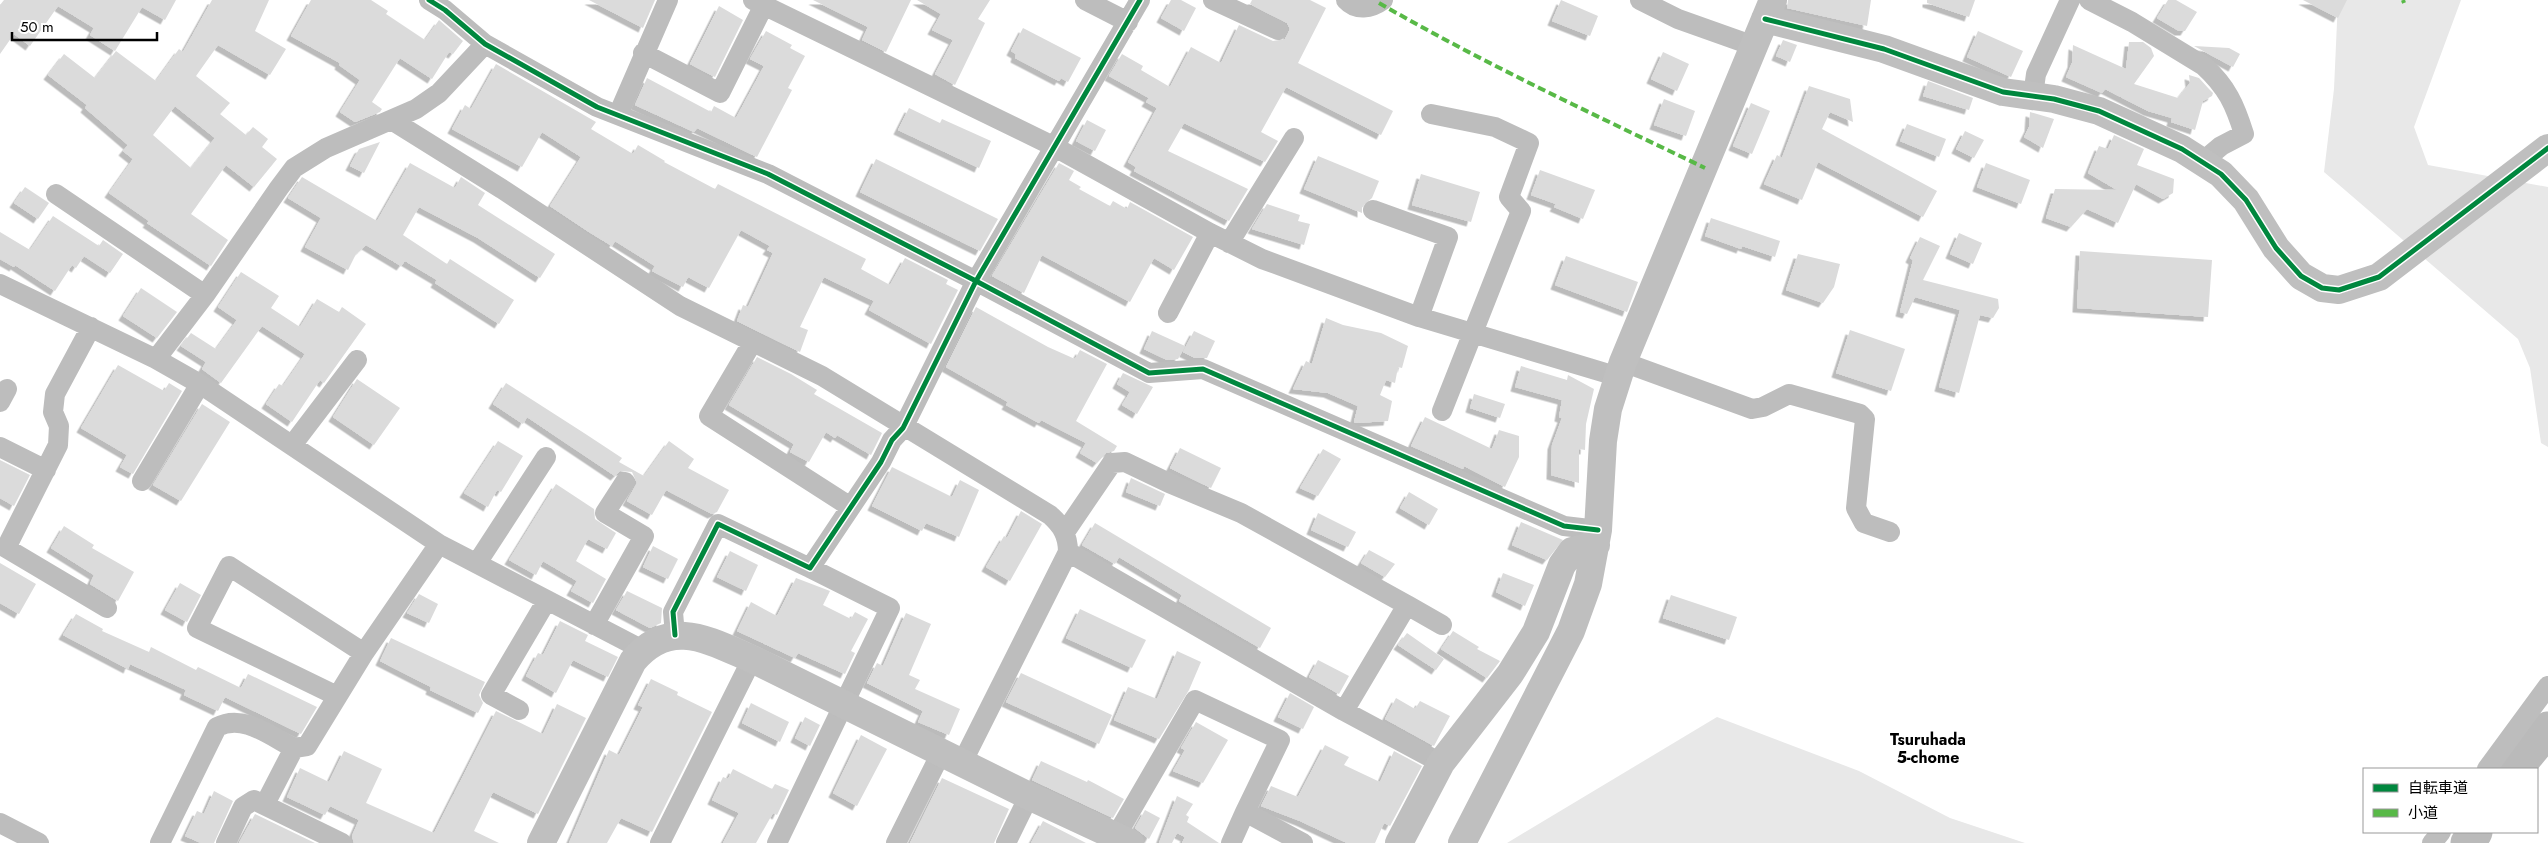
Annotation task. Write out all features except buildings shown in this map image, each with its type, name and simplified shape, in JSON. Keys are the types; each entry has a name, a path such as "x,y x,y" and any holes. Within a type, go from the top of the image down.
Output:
{"street":[{"path":"428,0 445,10 485,44 598,106 768,174 1150,373 1203,369 1564,526 1597,538"},
{"path":"618,115 643,53 668,0"},
{"path":"1085,0 1128,22"},
{"path":"810,568 849,506 903,428 976,281 1053,146 1140,0"},
{"path":"1213,0 1278,30"},
{"path":"1346,0 1352,6 1364,8 1383,0"},
{"path":"1640,0 1678,19 1754,46"},
{"path":"2033,96 2036,74 2070,0"},
{"path":"2089,0 2132,22 2204,66 2214,75 2234,103 2244,134 2221,146 2202,162"},
{"path":"643,53 720,93 758,3 1053,146 1210,233 1262,259 1472,335 1621,370 1752,409 1763,407 1789,394 1860,414 1865,419 1856,508 1864,523 1890,532"},
{"path":"1462,843 1571,631 1588,584 1597,538 1603,441 1608,409 1621,370 1769,9 2003,92 2033,96 2099,111 2182,149 2221,174 2246,200 2276,248 2301,276 2322,288 2340,290 2380,278 2548,148"},
{"path":"156,359 205,295 294,168 326,148 393,121 416,109 438,93 485,44"},
{"path":"1431,114 1495,127 1529,143 1509,197 1522,211 1442,411"},
{"path":"393,121 502,188 680,306 822,376 903,428 1050,515 1065,532 1068,552 952,758 896,843"},
{"path":"1229,242 1294,138"},
{"path":"56,194 205,295"},
{"path":"1374,210 1448,237 1419,317"},
{"path":"1168,313 1210,233"},
{"path":"0,284 156,359 200,384 293,444 439,544 643,650"},
{"path":"91,327 55,394 53,412 59,426 58,445 3,551 107,608"},
{"path":"752,343 709,416 849,506"},
{"path":"293,444 357,360"},
{"path":"142,481 200,384"},
{"path":"0,447 46,470"},
{"path":"477,563 546,458"},
{"path":"1065,532 1112,463 1125,462 1169,483 1241,513 1442,624"},
{"path":"594,625 644,536 605,513 625,482"},
{"path":"675,635 674,612 718,524 890,608 777,843"},
{"path":"1399,843 1441,763 1510,674 1536,632 1562,565 1572,552 1597,538"},
{"path":"160,843 217,727 227,722 241,721 294,748 307,746 364,653 439,544"},
{"path":"1068,552 1344,711 1441,763"},
{"path":"337,696 197,628 229,566 364,653"},
{"path":"519,710 491,695 547,600"},
{"path":"1344,711 1407,605"},
{"path":"541,843 633,662 643,650 660,640 675,635 690,635 708,640 752,659 1119,841 1195,700 1280,740 1231,843"},
{"path":"660,843 752,659"},
{"path":"2488,768 2548,686"},
{"path":"265,804 294,748"},
{"path":"1006,843 1029,796"},
{"path":"226,843 243,807 254,800 335,841"},
{"path":"1245,812 1302,843"},
{"path":"0,823 39,843"},
{"path":"2432,843 2440,833"}],"shaded area":[{"path":"2338,0 2461,0 2414,127 2428,165 2548,187 2548,447 2541,443 2530,368 2518,339 2324,172 2334,89"},
{"path":"1717,717 1859,771 1950,818 2025,843 1507,843"}],"waterway":[{"path":"2516,768 2548,729"},
{"path":"2468,843 2474,833"}],"marked path":[{"path":"1379,3 1581,109 1705,168"}],"cycle path":[{"path":"429,0 445,10 485,44 597,107 768,174 1149,373 1203,369 1564,526 1598,530"},
{"path":"675,635 673,612 718,524 810,568 881,462 892,440 903,428 976,281 1140,0"},
{"path":"1765,19 1884,49 2003,92 2054,99 2099,111 2182,149 2221,174 2246,200 2276,248 2301,276 2322,288 2339,290 2379,277 2548,148"}],"district":[{"name":"Tsuruhada 5-chome","path":"1928,748"}]}
